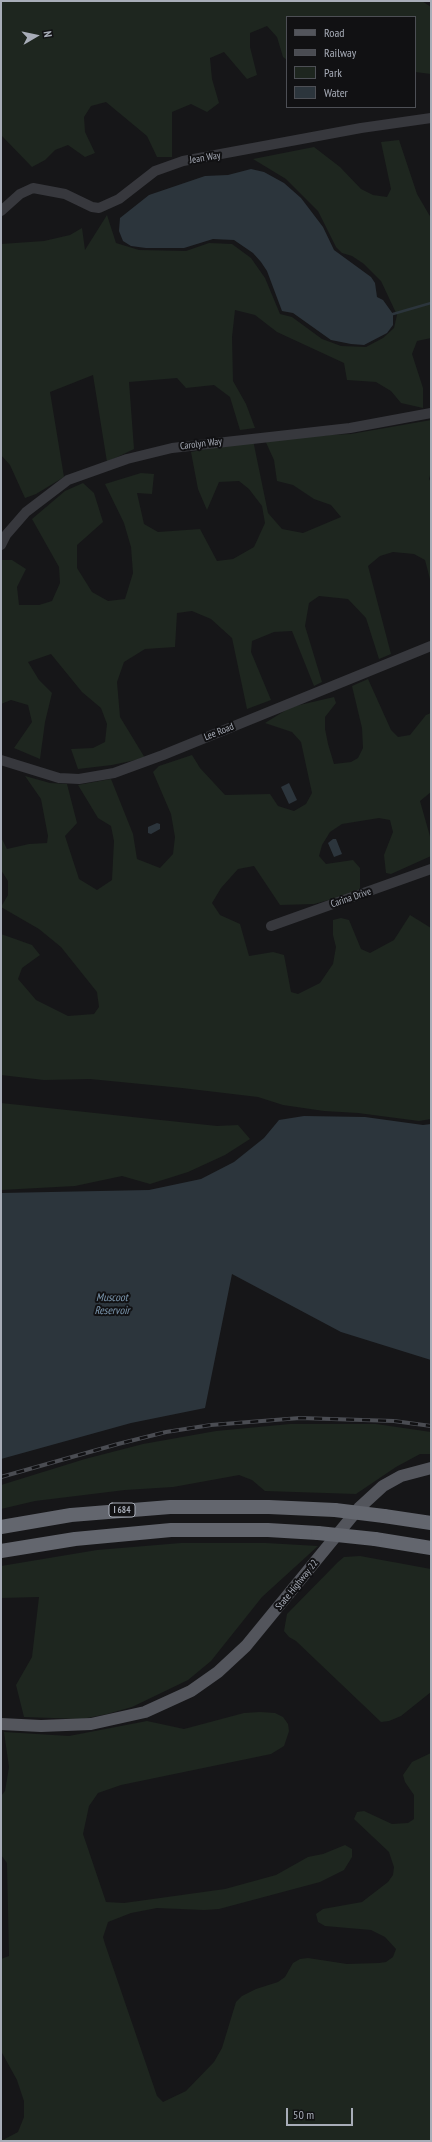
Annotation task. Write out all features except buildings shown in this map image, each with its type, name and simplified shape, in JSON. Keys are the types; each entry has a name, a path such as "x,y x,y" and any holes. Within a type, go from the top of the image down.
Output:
{"highway":[{"name":"I 684","path":"1,1527 72,1515 170,1507 269,1507 335,1510 431,1523"},
{"path":"1,1551 75,1539 171,1530 268,1530 375,1539 431,1548"}],"main road":[{"name":"State Highway 22","path":"1,1724 41,1726 91,1724 128,1717 162,1705 204,1683 232,1660 261,1628 359,1508 377,1491 401,1476 431,1468"}],"street":[{"name":"Jean Way","path":"1,211 20,194 33,188 65,194 92,208 99,208 119,199 155,171 183,161 361,128 431,118"},
{"name":"Carolyn Way","path":"1,545 6,535 26,512 68,480 127,459 172,448 350,428 431,413"},
{"name":"Lee Road","path":"1,760 59,778 80,779 114,773 163,755 431,646"},
{"name":"Carina Drive","path":"271,926 431,869"}],"green space":[{"path":"1,1 422,1 431,7 431,74 416,72 416,16 286,16 286,59 283,57 277,37 267,26 250,33 250,47 257,75 247,79 224,52 210,58 212,79 219,103 207,112 191,104 172,112 172,157 157,157 147,136 106,102 91,106 84,117 85,132 95,153 85,157 68,145 55,150 45,160 32,167 1,135"},
{"path":"399,140 417,194 431,218 431,338 417,341 412,354 423,388 423,408 401,403 391,391 376,382 347,380 344,363 277,332 255,315 235,310 232,337 233,381 246,404 255,428 240,430 230,397 214,385 186,388 177,378 129,382 134,449 107,462 93,375 50,392 64,477 36,494 25,498 10,465 1,455 1,244 44,241 70,235 82,228 85,250 107,215 116,243 139,250 186,251 209,243 232,244 251,258 265,278 280,314 292,317 322,339 341,346 366,347 383,338 394,328 397,315 381,281 364,264 352,256 342,253 336,247 318,211 286,179 253,159 314,147 340,167 361,189 373,195 387,197 391,189 381,142"},
{"path":"431,420 431,472 429,479 431,482 431,583 425,560 414,554 393,552 380,556 368,566 391,654 379,659 366,618 348,599 319,596 309,603 305,626 322,682 314,686 292,631 274,632 252,641 251,652 271,700 247,709 232,638 211,619 192,611 177,613 175,647 145,649 124,662 117,682 120,717 145,758 112,765 78,769 71,749 93,748 105,742 107,724 101,708 82,692 51,654 28,662 39,680 52,693 45,722 40,759 14,748 32,722 28,705 11,700 1,704 1,560 12,560 26,569 17,587 19,605 39,605 52,601 60,583 59,567 32,519 65,491 83,483 94,493 103,522 77,545 77,568 92,592 108,601 125,599 133,573 131,547 124,523 105,484 141,473 154,474 152,494 137,493 144,524 158,532 200,529 217,561 233,559 254,547 265,523 262,506 249,489 239,481 219,482 207,510 198,489 191,452 253,440 268,513 282,529 303,533 341,517 331,505 314,499 293,485 277,481 274,460 264,438 351,434"},
{"path":"368,679 391,730 398,737 410,735 426,715 431,713 431,792 420,801 431,840 431,856 391,874 386,873 384,855 393,832 390,820 379,818 342,824 330,832 322,845 319,856 326,864 353,860 360,868 360,889 347,895 314,904 280,905 254,866 238,869 221,888 212,903 220,915 240,924 249,956 273,952 284,955 291,992 298,994 320,983 333,964 336,947 333,935 333,920 341,918 349,920 361,949 370,953 394,940 410,915 431,928 431,1119 419,1121 358,1113 324,1111 283,1105 258,1097 182,1088 90,1079 44,1080 1,1075 1,934 32,945 40,955 22,968 18,979 36,1000 68,1016 94,1014 99,1007 97,992 61,947 39,929 1,907 8,895 8,881 1,870 1,837 7,849 29,844 47,843 48,836 41,799 25,776 50,783 67,784 77,823 65,836 79,879 97,890 112,880 114,841 111,826 98,818 78,785 111,779 133,834 137,859 160,868 173,854 175,837 171,814 153,772 159,766 192,755 200,768 225,795 270,794 278,806 294,811 306,804 312,793 301,742 292,732 265,723 291,707 334,697 336,703 325,717 325,729 328,744 334,764 351,762 358,758 363,748 362,728 352,686"},
{"path":"1,1103 217,1126 238,1125 250,1139 225,1155 188,1172 150,1184 122,1176 75,1186 1,1190"},
{"path":"290,1424 376,1424 431,1432 431,1454 420,1454 396,1467 356,1494 265,1491 252,1480 239,1475 173,1487 125,1490 35,1501 1,1509 1,1485 85,1459 143,1444 216,1431"},
{"path":"181,1543 266,1543 318,1546 262,1597 211,1661 188,1680 132,1707 107,1714 82,1719 24,1717 16,1685 32,1657 39,1597 1,1598 1,1566 97,1550"},
{"path":"360,1556 431,1569 431,1692 401,1716 389,1721 381,1722 284,1631 287,1614 338,1562 344,1557"},
{"path":"244,1713 275,1713 283,1717 288,1724 289,1731 284,1746 271,1754 121,1785 98,1793 89,1806 83,1834 106,1902 124,1903 225,1889 276,1875 308,1857 323,1854 345,1845 352,1849 352,1857 344,1870 320,1882 219,1909 204,1910 157,1908 131,1913 108,1922 103,1937 157,2096 163,2102 186,2091 214,2062 222,2048 236,2002 242,1996 256,1989 278,1982 285,1977 293,1963 300,1959 308,1958 347,1964 379,1963 386,1962 393,1957 396,1949 385,1937 371,1930 325,1926 318,1922 316,1914 323,1909 362,1902 388,1882 393,1875 394,1867 389,1852 354,1819 357,1812 364,1811 392,1824 408,1823 414,1819 414,1795 405,1782 403,1775 412,1762 431,1753 431,2141 1,2141 18,2132 24,2117 24,2101 17,2080 1,2051 1,1959 9,1956 7,1863 1,1855 1,1796 5,1791 9,1767 4,1732 69,1736 147,1721 184,1729"}],"water":[{"path":"251,169 264,172 284,183 301,198 323,227 334,250 371,277 375,283 377,297 383,300 393,314 393,325 387,333 364,345 331,340 293,313 282,311 267,271 261,262 253,253 234,240 213,239 184,248 146,248 131,246 123,241 119,231 120,218 149,195 205,176 228,175"},
{"path":"289,783 297,800 289,804 281,787"},
{"path":"157,823 160,824 160,829 151,834 148,833 148,827"},
{"path":"333,839 336,839 342,854 334,857 328,843"},
{"name":"Muscoot Reservoir","path":"304,1116 365,1117 423,1125 431,1124 431,1360 341,1332 232,1274 205,1408 131,1423 1,1459 1,1193 149,1190 201,1179 234,1162 264,1138 279,1120"}],"waterway":[{"path":"393,314 431,303"}],"railway":[{"path":"1,1477 166,1432 211,1425 300,1418 394,1421 431,1426"}]}
